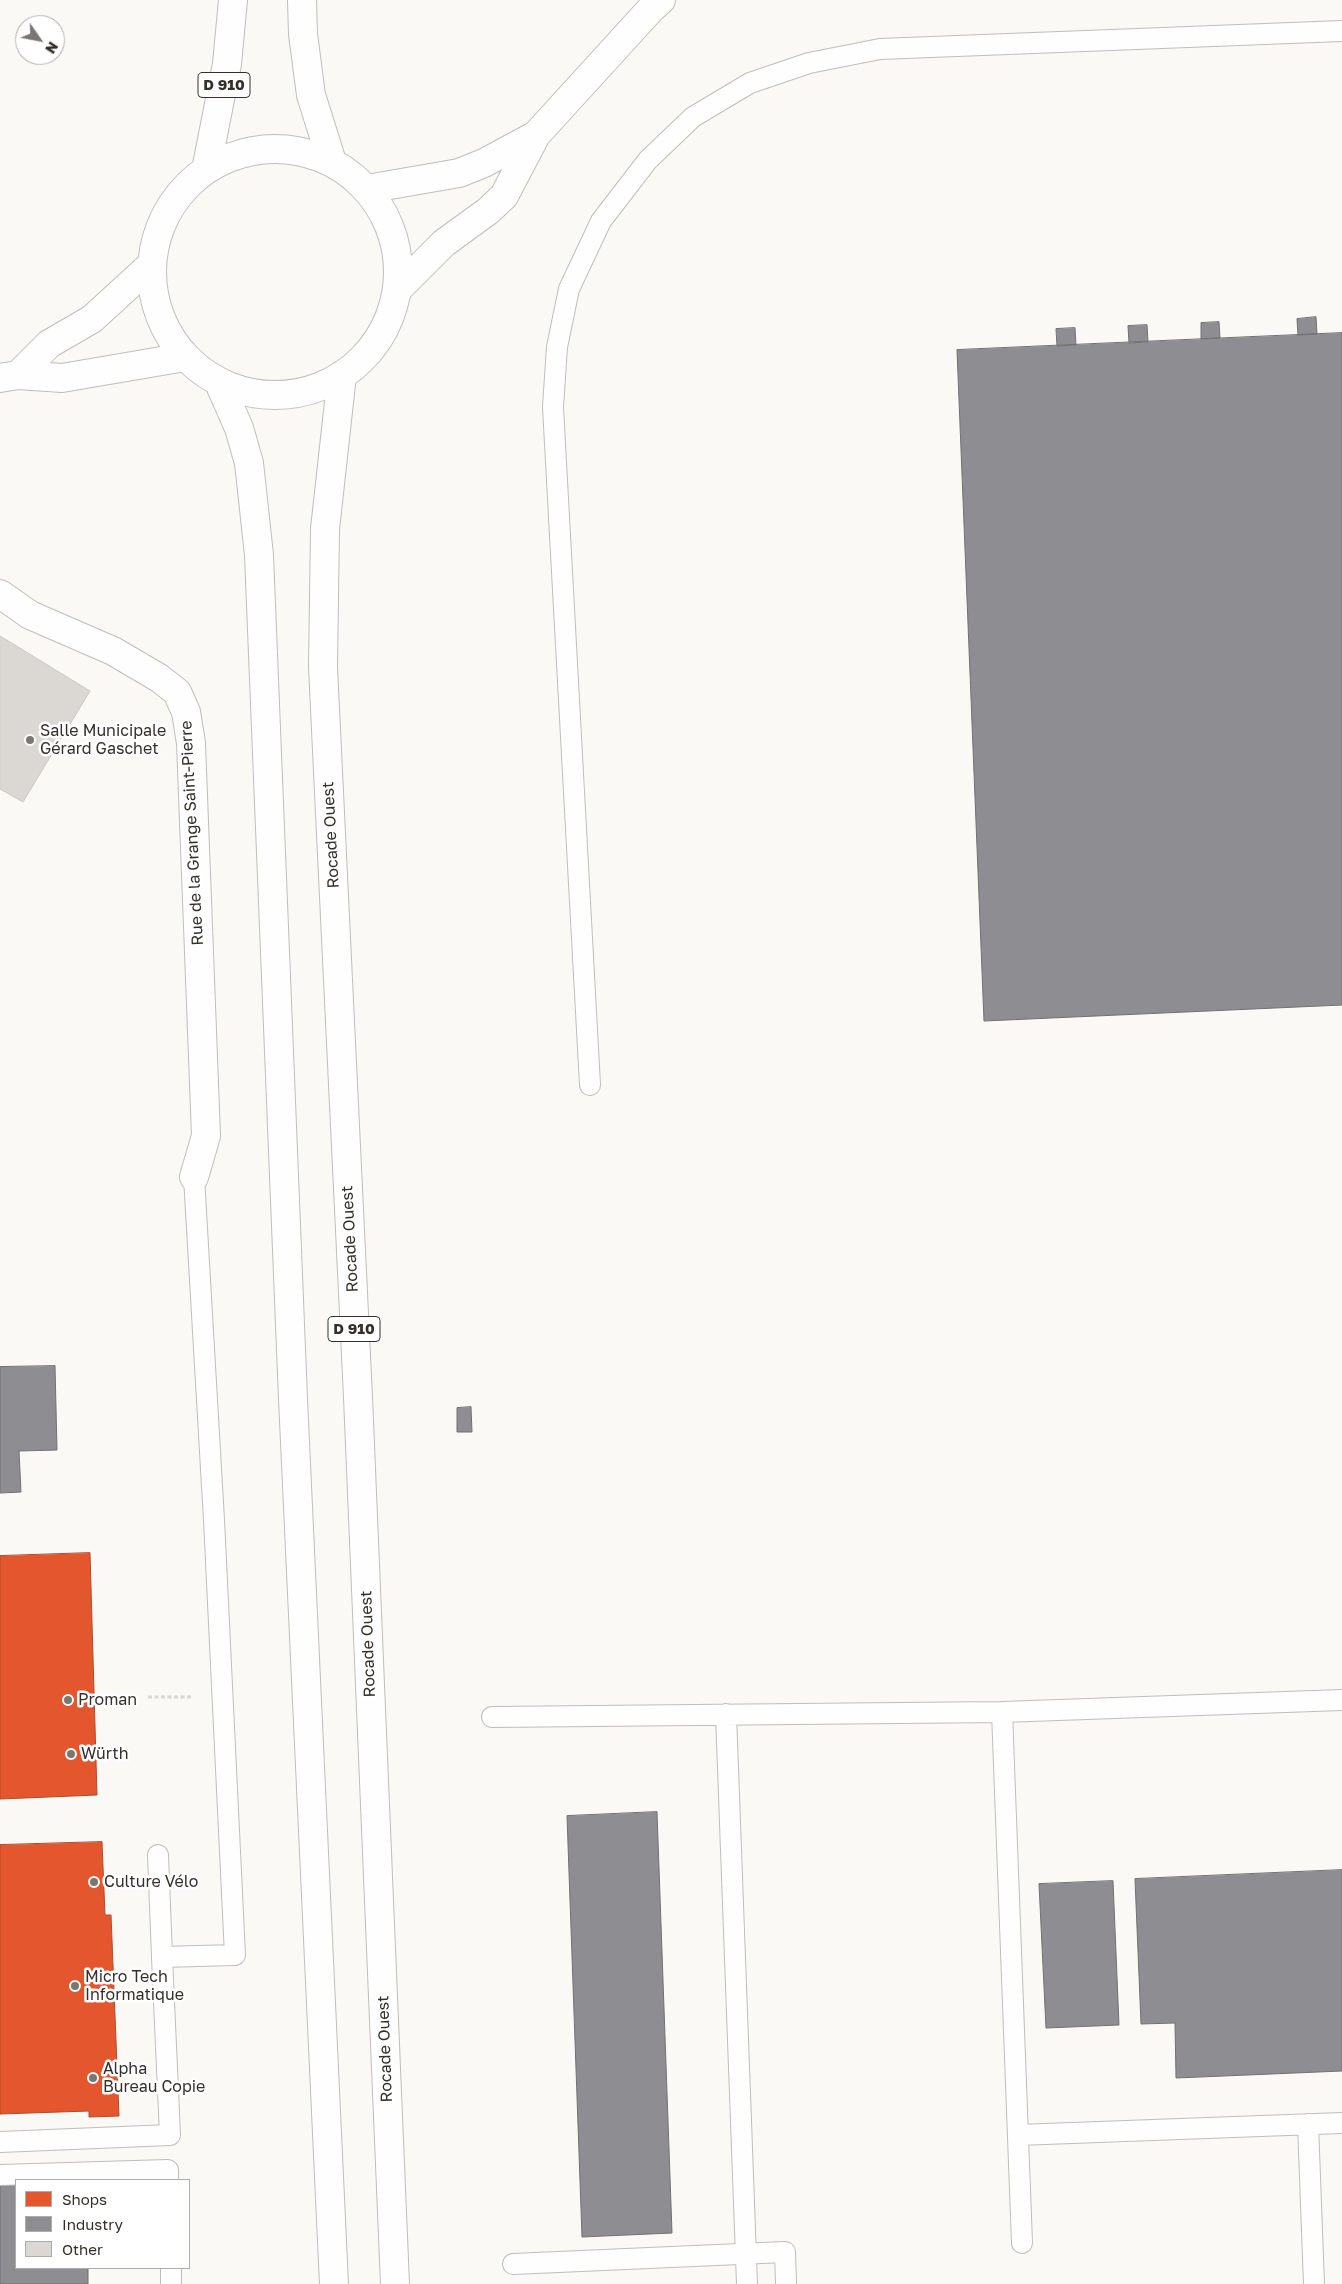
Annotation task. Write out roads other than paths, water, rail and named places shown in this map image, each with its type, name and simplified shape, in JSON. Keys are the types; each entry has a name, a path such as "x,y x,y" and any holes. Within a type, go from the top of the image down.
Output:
{"main road":[{"name":"D 910","path":"206,170 228,64 234,0"},
{"path":"302,0 303,34 311,95 332,162"},
{"path":"397,290 444,243 488,211 504,196 536,135 650,3"},
{"path":"367,189 460,173 484,163 536,135"},
{"path":"291,149 332,162 367,189 383,212 397,254 397,290 386,325 366,356 342,375 305,392 258,394 219,383 185,357 162,322 154,300 152,265 157,234 181,191 206,170 247,151 291,149"},
{"path":"9,376 49,344 92,319 152,265"},
{"path":"9,376 62,378 185,357"},
{"name":"Rocade Ouest","path":"342,375 325,529 323,667 358,1397 394,2284"},
{"path":"219,383 239,428 249,463 259,555 293,1389 334,2284"},
{"name":"Rue de la Grange Saint-Pierre","path":"0,594 30,615 113,651 159,678 177,692 186,712 191,743 206,1136 194,1177"}],"lane":[{"path":"590,1085 553,407 557,347 569,289 601,221 648,160 693,117 750,83 809,63 880,49 1342,31"},
{"path":"162,1957 235,1955 194,1177"},
{"path":"492,1717 1002,1712 1342,1700"},
{"path":"1002,1712 1022,2243"},
{"path":"726,1714 746,2284"},
{"path":"0,2142 170,2135 158,1855"},
{"path":"1018,2135 1342,2123"},
{"path":"1308,2124 1314,2284"},
{"path":"0,2175 168,2170 168,2179"},
{"path":"513,2264 785,2252 786,2284"},
{"path":"171,2269 172,2284"}],"place":[{"name":"Salle Municipale Gérard Gaschet","path":"30,740"},
{"name":"Proman","path":"68,1700"},
{"name":"Würth","path":"71,1754"},
{"name":"Culture Vélo","path":"94,1882"},
{"name":"Micro Tech Informatique","path":"75,1986"},
{"name":"Alpha Bureau Copie","path":"93,2078"}]}
